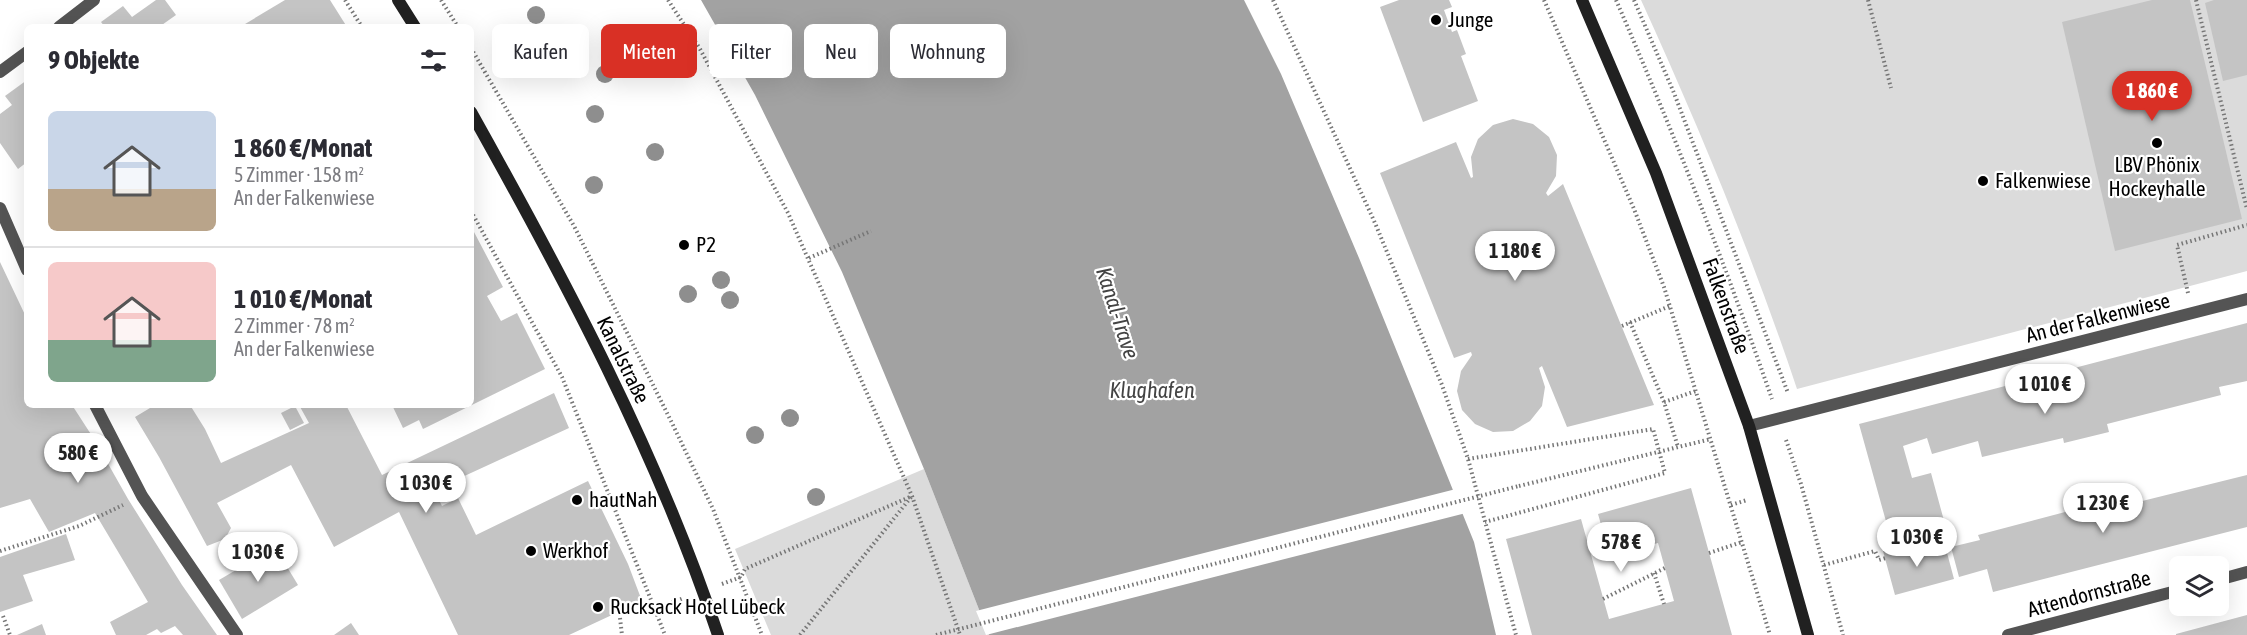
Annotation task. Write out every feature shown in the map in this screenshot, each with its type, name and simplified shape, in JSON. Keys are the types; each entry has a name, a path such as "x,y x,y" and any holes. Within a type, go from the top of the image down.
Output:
{"main road":[{"path":"398,0 414,24"},
{"name":"Falkenstraße","path":"1582,0 1656,173 1749,426 1808,635"},
{"name":"Kanalstraße","path":"474,117 543,241 647,455 678,524 718,635"}],"street":[{"path":"63,24 94,0"},
{"path":"0,72 24,54"},
{"path":"0,208 24,263"},
{"name":"An der Falkenwiese","path":"1749,426 2247,299"},
{"path":"97,408 142,495 237,635"},
{"path":"2229,577 2247,572"},
{"name":"Attendornstraße","path":"2008,635 2169,593"}],"path":[{"path":"345,0 360,24"},
{"path":"441,0 456,24"},
{"path":"668,0 700,49 788,213 809,258 912,496 960,635"},
{"path":"1273,0 1375,223 1442,385 1468,459 1516,635"},
{"path":"1544,0 1634,209 1670,306 1770,635"},
{"path":"1616,0 1658,97 1735,294 1801,484 1843,635"},
{"path":"1634,0 1674,93 1795,414"},
{"path":"1868,0 1891,88"},
{"path":"2196,0 2247,209"},
{"path":"474,53 574,226 672,423 713,508 762,635"},
{"path":"474,216 562,377 665,635"},
{"path":"2193,314 2176,245 2247,225"},
{"path":"809,258 871,231"},
{"path":"1622,326 1670,306"},
{"path":"1630,322 1664,402 1678,447"},
{"path":"1664,402 1696,391"},
{"path":"1468,459 1653,429 1665,473 1485,522"},
{"path":"936,635 1711,439"},
{"path":"741,577 744,569 912,496"},
{"path":"800,635 912,496"},
{"path":"0,551 79,526 129,502"},
{"path":"1709,554 1742,542"},
{"path":"1824,565 1875,551 1880,560 1886,558"},
{"path":"1603,599 1665,568"},
{"path":"1654,573 1664,604"},
{"path":"3,616 10,635"},
{"path":"620,618 622,635"}],"shaded area":[{"name":"Falkenwiese","path":"1641,0 2247,0 2247,271 1797,389 1724,193"},
{"path":"924,469 989,635 771,635 735,549"}],"water":[{"name":"Klughafen","path":"701,0 1244,0 1281,74 1359,258 1474,542 1496,635 989,635 924,469 842,272 745,78 792,78 792,24 715,24"}],"pier":[{"path":"1456,489 1466,513 986,635 976,611"}],"building":[{"path":"156,0 165,0 176,15 163,24 103,24 101,22 123,6 132,17"},
{"path":"285,0 330,0 345,24 245,24"},
{"path":"1399,0 1449,0 1452,7 1444,10 1452,32 1457,30 1466,54 1461,56 1478,101 1423,122 1380,7"},
{"name":"LBV Phönix Hockeyhalle","path":"2152,0 2190,0 2242,219 2115,251 2062,22"},
{"path":"2214,0 2247,0 2247,75 2223,81 2205,3"},
{"path":"24,82 24,164 18,169 0,143 0,114 12,105 5,96"},
{"path":"1513,119 1533,124 1549,137 1557,155 1556,176 1546,193 1548,196 1563,184 1654,405 1567,427 1542,366 1539,368 1545,387 1542,406 1530,421 1513,431 1493,432 1475,424 1462,410 1457,391 1461,371 1472,355 1471,352 1454,358 1380,173 1456,142 1471,178 1473,177 1471,157 1478,139 1493,125"},
{"path":"474,232 503,287 487,296 501,321 517,313 545,369 474,404"},
{"path":"0,262 24,313 24,408 74,408 182,585 217,635 183,635 175,626 161,633 157,629 146,635 116,635 110,622 148,602 95,513 49,532 30,499 0,508"},
{"path":"2247,323 2247,381 2219,387 2221,395 2107,424 2109,432 2064,443 2063,438 1982,457 1978,441 1932,454 1927,438 1903,446 1912,478 1931,473 1946,528 1892,543 1859,424"},
{"path":"554,393 569,428 434,490 442,506 458,498 476,535 588,481 628,564 642,601 569,635 458,635 399,512 334,547 291,465 217,503 231,528 225,539 207,546 135,417 150,408 192,408 221,463 309,423 301,408 348,408 382,475"},
{"path":"296,408 304,423 290,430 281,413"},
{"path":"393,408 466,408 423,429 419,420 403,428"},
{"path":"2247,475 2247,527 1993,592 1987,569 1959,577 1951,547 1980,540 1978,535 2103,502 2106,510"},
{"path":"1691,488 1732,635 1532,635 1506,539 1581,519 1609,619 1674,601 1658,543 1610,556 1598,514"},
{"path":"66,534 75,560 23,575 33,601 0,612 0,557"},
{"path":"1918,542 1922,555 1946,549 1954,579 1895,595 1883,551"},
{"path":"275,547 298,585 242,619 219,580"},
{"path":"2247,615 2247,635 2176,635 2176,634"},
{"path":"351,623 359,635 334,635"},
{"path":"42,624 46,635 17,635"}],"place":[{"name":"Junge","path":"1436,20"},
{"name":"LBV Phönix Hockeyhalle","path":"2157,143"},
{"name":"Falkenwiese","path":"1983,181"},
{"name":"P2","path":"684,245"},
{"name":"hautNah","path":"577,500"},
{"name":"Werkhof","path":"531,551"},
{"name":"Rucksack Hotel Lübeck","path":"598,607"}],"water label":[{"name":"Kanal-Trave","path":"1118,313"}]}
